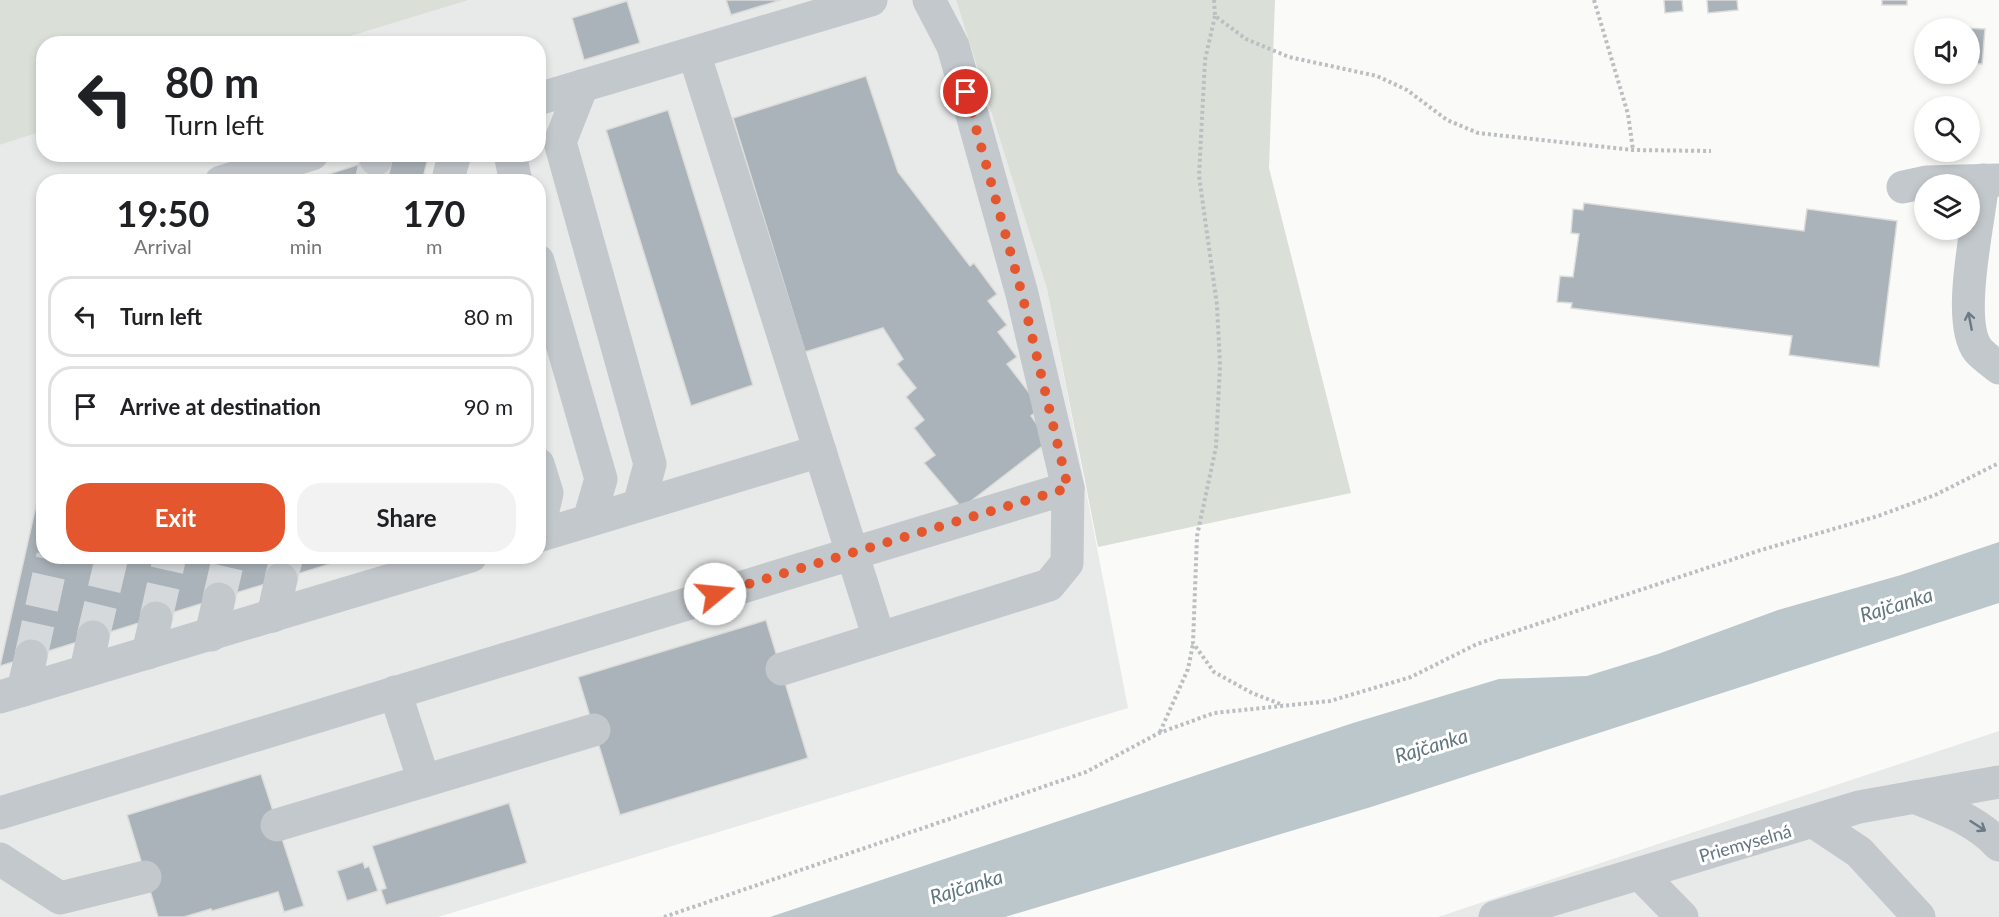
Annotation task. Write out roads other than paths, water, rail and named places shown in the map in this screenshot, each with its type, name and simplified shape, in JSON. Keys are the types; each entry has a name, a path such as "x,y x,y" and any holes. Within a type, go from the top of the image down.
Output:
{"street":[{"path":"546,97 871,0"},
{"path":"782,669 1049,585 1067,563 1068,488 1022,294 953,46 929,0"},
{"path":"694,53 879,638"},
{"path":"582,86 560,142 650,464 639,505"},
{"path":"265,174 315,163"},
{"path":"1991,180 1980,212 1968,277 1968,316 1977,348 1999,368"},
{"path":"546,289 601,479 589,520"},
{"path":"546,532 820,451"},
{"path":"0,813 1068,488"},
{"path":"12,693 445,564"},
{"path":"273,616 281,579"},
{"path":"211,635 219,598"},
{"path":"148,653 156,618"},
{"path":"86,671 93,637"},
{"path":"12,693 31,656"},
{"path":"395,692 424,782"},
{"path":"277,825 594,730"},
{"name":"Priemyselná","path":"1495,917 1859,807 1999,782"},
{"path":"1914,797 1963,816 1987,832 1999,845"},
{"path":"1815,822 1859,852 1919,917"},
{"path":"0,859 60,898 145,877"},
{"path":"1640,874 1682,917"}],"water":[{"name":"Rajčanka","path":"1999,542 1999,603 1371,807 1005,917 770,917 1353,723 1499,679 1587,676 1658,654 1778,610 1901,575"}],"tunnel":[{"path":"373,174 375,162"},
{"path":"31,656 51,564"},
{"path":"93,637 110,564"},
{"path":"156,618 168,564"},
{"path":"219,599 227,564"},
{"path":"281,579 285,564"}]}
